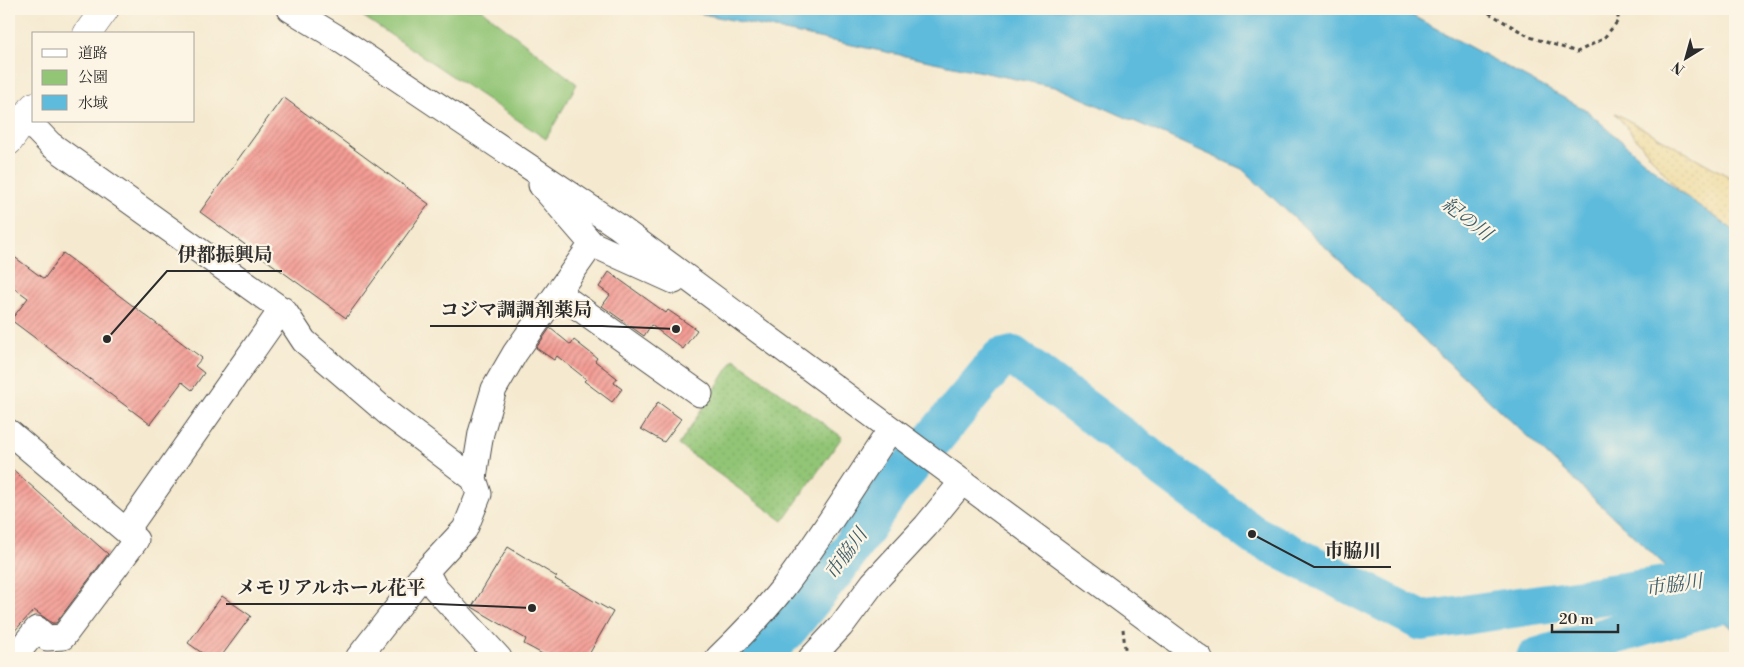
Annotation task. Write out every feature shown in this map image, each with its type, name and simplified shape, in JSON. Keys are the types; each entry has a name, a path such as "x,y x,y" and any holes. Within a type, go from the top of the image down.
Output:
{"highway":[{"path":"88,32 105,9"},
{"path":"9,141 29,112"}],"street":[{"path":"290,9 336,37 616,225 1200,658"},
{"path":"36,122 50,144 282,309 304,341 390,415 474,479"},
{"path":"520,160 592,244 717,300"},
{"path":"358,658 426,572 465,529 479,494 474,479 481,433 494,389 514,353 592,244"},
{"path":"558,293 639,363 700,394"},
{"path":"126,531 282,309"},
{"path":"718,658 737,640 782,588 824,530 891,429"},
{"path":"9,432 136,540 63,636 47,638 37,629 16,650"},
{"path":"812,658 841,626 873,583 926,526 962,482"},
{"path":"426,572 435,588 499,658"}],"path":[{"path":"1482,9 1530,37 1577,52 1603,39 1618,21 1618,9"}],"green space":[{"path":"352,9 481,9 577,84 546,139"},
{"path":"734,359 842,437 783,521 679,445"}],"sand":[{"path":"1615,113 1735,180 1735,231 1681,193"}],"water":[{"name":"紀の川","path":"679,9 1400,9 1586,110 1681,193 1735,231 1735,631 1242,169 1059,88"}],"building":[{"path":"283,97 429,204 346,318 200,212"},
{"path":"9,253 44,279 63,253 202,358 195,366 204,373 192,390 182,382 150,424 11,320 28,298 9,284"},
{"path":"609,272 666,313 668,310 697,330 683,349 651,325 644,336 602,306 610,295 599,287"},
{"path":"550,328 571,345 574,340 597,358 595,361 617,378 614,383 622,389 612,402 584,381 586,379 557,356 554,360 536,348"},
{"path":"658,402 681,419 664,442 641,429"},
{"path":"9,466 108,554 56,623 52,623 34,610 9,637"},
{"path":"508,547 557,577 555,579 613,612 587,658 550,658 524,644 526,639 472,607"},
{"path":"222,596 251,616 220,658 209,658 188,643"}],"waterway":[{"name":"市脇川","path":"758,658 787,630 838,567 890,491 1000,359 1013,356 1252,534 1422,621 1735,576"},
{"path":"1536,658 1735,599"}],"place":[{"name":"コジマ調調剤薬局","path":"676,329"},
{"name":"伊都振興局","path":"107,339"},
{"name":"市脇川","path":"1252,534"},
{"name":"メモリアルホール花平","path":"532,608"}]}
